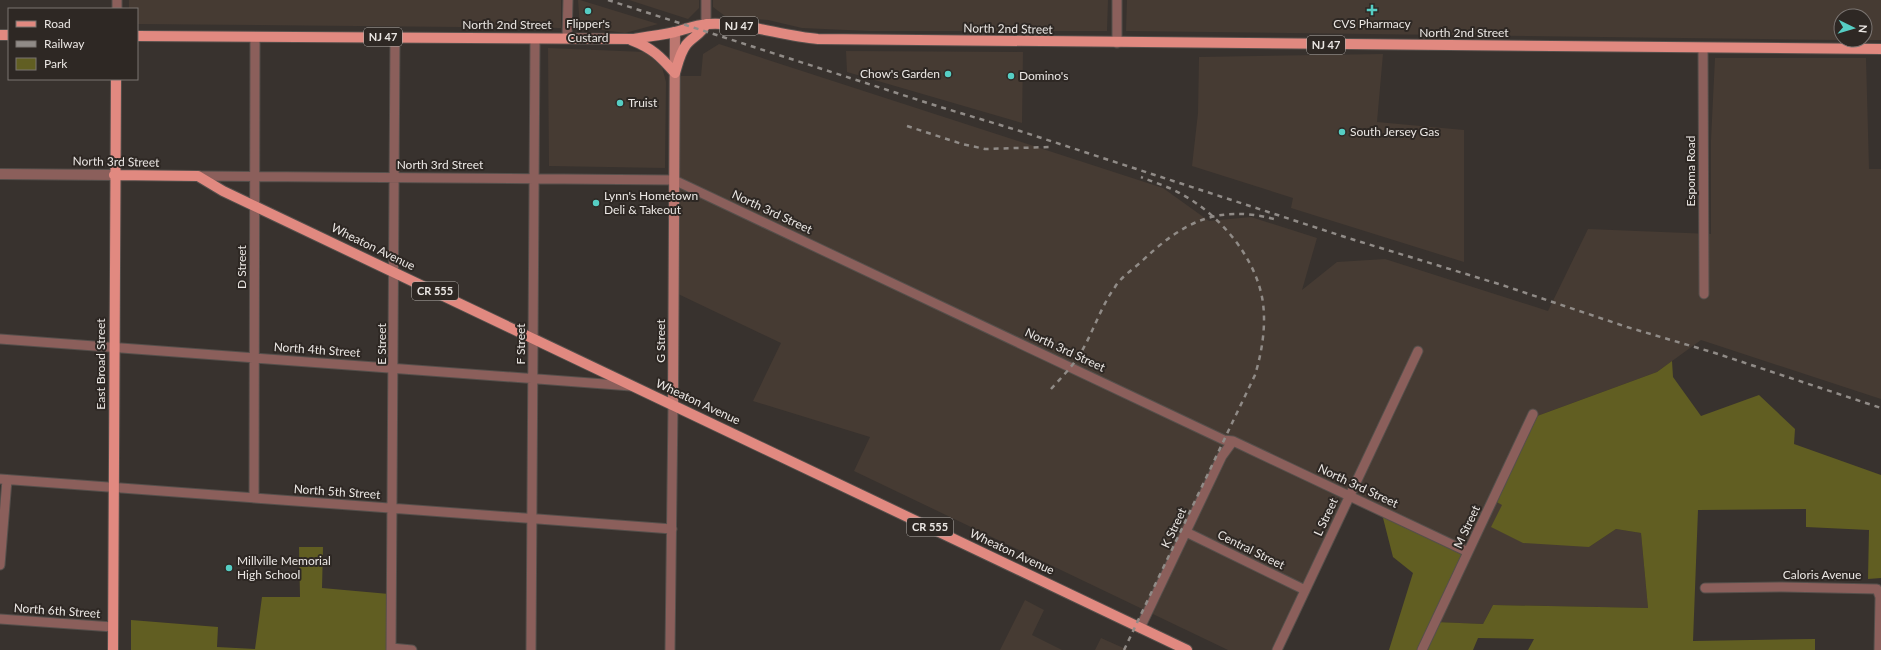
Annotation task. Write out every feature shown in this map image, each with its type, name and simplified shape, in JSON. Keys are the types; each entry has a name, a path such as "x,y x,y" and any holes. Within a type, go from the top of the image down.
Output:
{"main road":[{"name":"North 2nd Street","path":"138,36 628,39 675,32 706,24 749,26 818,39 1881,49"},
{"path":"675,73 680,55 687,44 703,30 706,24"},
{"name":"G Street","path":"673,405 675,32"},
{"path":"628,39 657,52 675,73"},
{"name":"East Broad Street","path":"113,650 114,175 116,80"},
{"name":"North 3rd Street","path":"114,175 198,176"},
{"name":"Wheaton Avenue","path":"198,176 254,205 1187,650"}],"street":[{"path":"567,38 568,0"},
{"path":"706,0 706,24"},
{"path":"1117,0 1117,43"},
{"name":"D Street","path":"254,498 255,37"},
{"name":"E Street","path":"391,649 395,38"},
{"name":"F Street","path":"531,650 535,38"},
{"name":"Espoma Road","path":"1703,48 1704,294"},
{"name":"North 3rd Street","path":"0,174 114,175"},
{"name":"North 3rd Street","path":"198,176 674,180 1224,440 1233,441 1468,552"},
{"name":"North 4th Street","path":"0,339 633,386"},
{"name":"L Street","path":"1277,650 1418,351"},
{"name":"G Street","path":"670,650 673,405"},
{"name":"M Street","path":"1422,650 1533,414"},
{"name":"K Street","path":"1140,628 1222,456 1233,441"},
{"path":"0,565 3,480"},
{"name":"North 5th Street","path":"3,480 672,529"},
{"name":"Central Street","path":"1186,532 1305,590"},
{"name":"Caloris Avenue","path":"1705,588 1782,587 1877,589 1880,597 1879,650"},
{"name":"North 6th Street","path":"0,619 113,627"},
{"path":"391,649 412,650"}],"shaded area":[{"path":"129,0 561,0 561,28 138,24 138,8 129,8"},
{"path":"578,0 658,24 625,33 580,27"},
{"path":"629,0 699,0 699,8 688,19"},
{"path":"713,0 1108,0 1107,31 869,31 802,28 768,20 725,16 713,7"},
{"path":"1127,0 1881,0 1881,40 1873,40 1873,8 1833,8 1833,40 1126,31"},
{"path":"719,44 1163,188 1209,221 1251,217 1317,238 1302,290 1337,262 1385,259 1548,311 1588,229 1711,234 1711,140 1715,58 1866,58 1869,169 1881,169 1881,399 1701,340 1657,372 1529,419 1493,500 1589,547 1616,529 1641,533 1648,608 1493,605 1483,624 1436,622 1467,556 1350,498 1276,650 1228,650 854,471 870,437 753,401 781,343 674,292 675,76 701,76 703,54"},
{"path":"548,48 645,52 662,67 666,82 665,168 549,166"},
{"path":"846,51 1023,52 1022,123 847,72"},
{"path":"1383,54 1377,122 1464,130 1464,262 1291,208 1293,198 1192,166 1198,113 1199,57"},
{"path":"1025,600 1044,610 1032,635 1062,650 1000,650"},
{"path":"1101,638 1128,650 1095,650"}],"green space":[{"path":"1672,361 1673,377 1701,416 1759,395 1795,429 1794,444 1881,475 1881,578 1868,579 1869,530 1806,527 1806,509 1698,510 1693,641 1815,639 1815,650 1528,650 1534,639 1478,638 1473,650 1389,650 1413,573 1393,557 1382,514 1467,556 1436,622 1483,624 1493,605 1648,608 1641,533 1616,529 1589,547 1523,543 1491,527 1502,505 1493,500 1529,419 1657,372"},
{"path":"299,547 323,547 322,588 389,594 389,650 131,650 131,620 218,627 217,647 255,649 262,597 300,597"}],"railway":[{"path":"608,0 937,106 1020,131 1348,238 1502,285 1627,327 1715,353 1881,408"},
{"path":"907,126 962,144 985,149 1049,147"},
{"path":"1124,650 1255,375 1260,357 1264,330 1263,303 1259,287 1245,255 1235,240 1211,215 1197,204 1168,187 1141,177"},
{"path":"1051,389 1070,368 1080,354 1105,303 1117,283 1156,248 1186,227 1201,220 1217,216 1235,214 1253,215 1274,219"}],"place":[{"name":"CVS Pharmacy","path":"1372,10"},
{"name":"Flipper's Custard","path":"588,11"},
{"name":"Chow's Garden","path":"948,74"},
{"name":"Domino's","path":"1011,76"},
{"name":"Truist","path":"620,103"},
{"name":"South Jersey Gas","path":"1342,132"},
{"name":"Lynn's Hometown Deli & Takeout","path":"596,203"},
{"name":"Millville Memorial High School","path":"229,568"}]}
